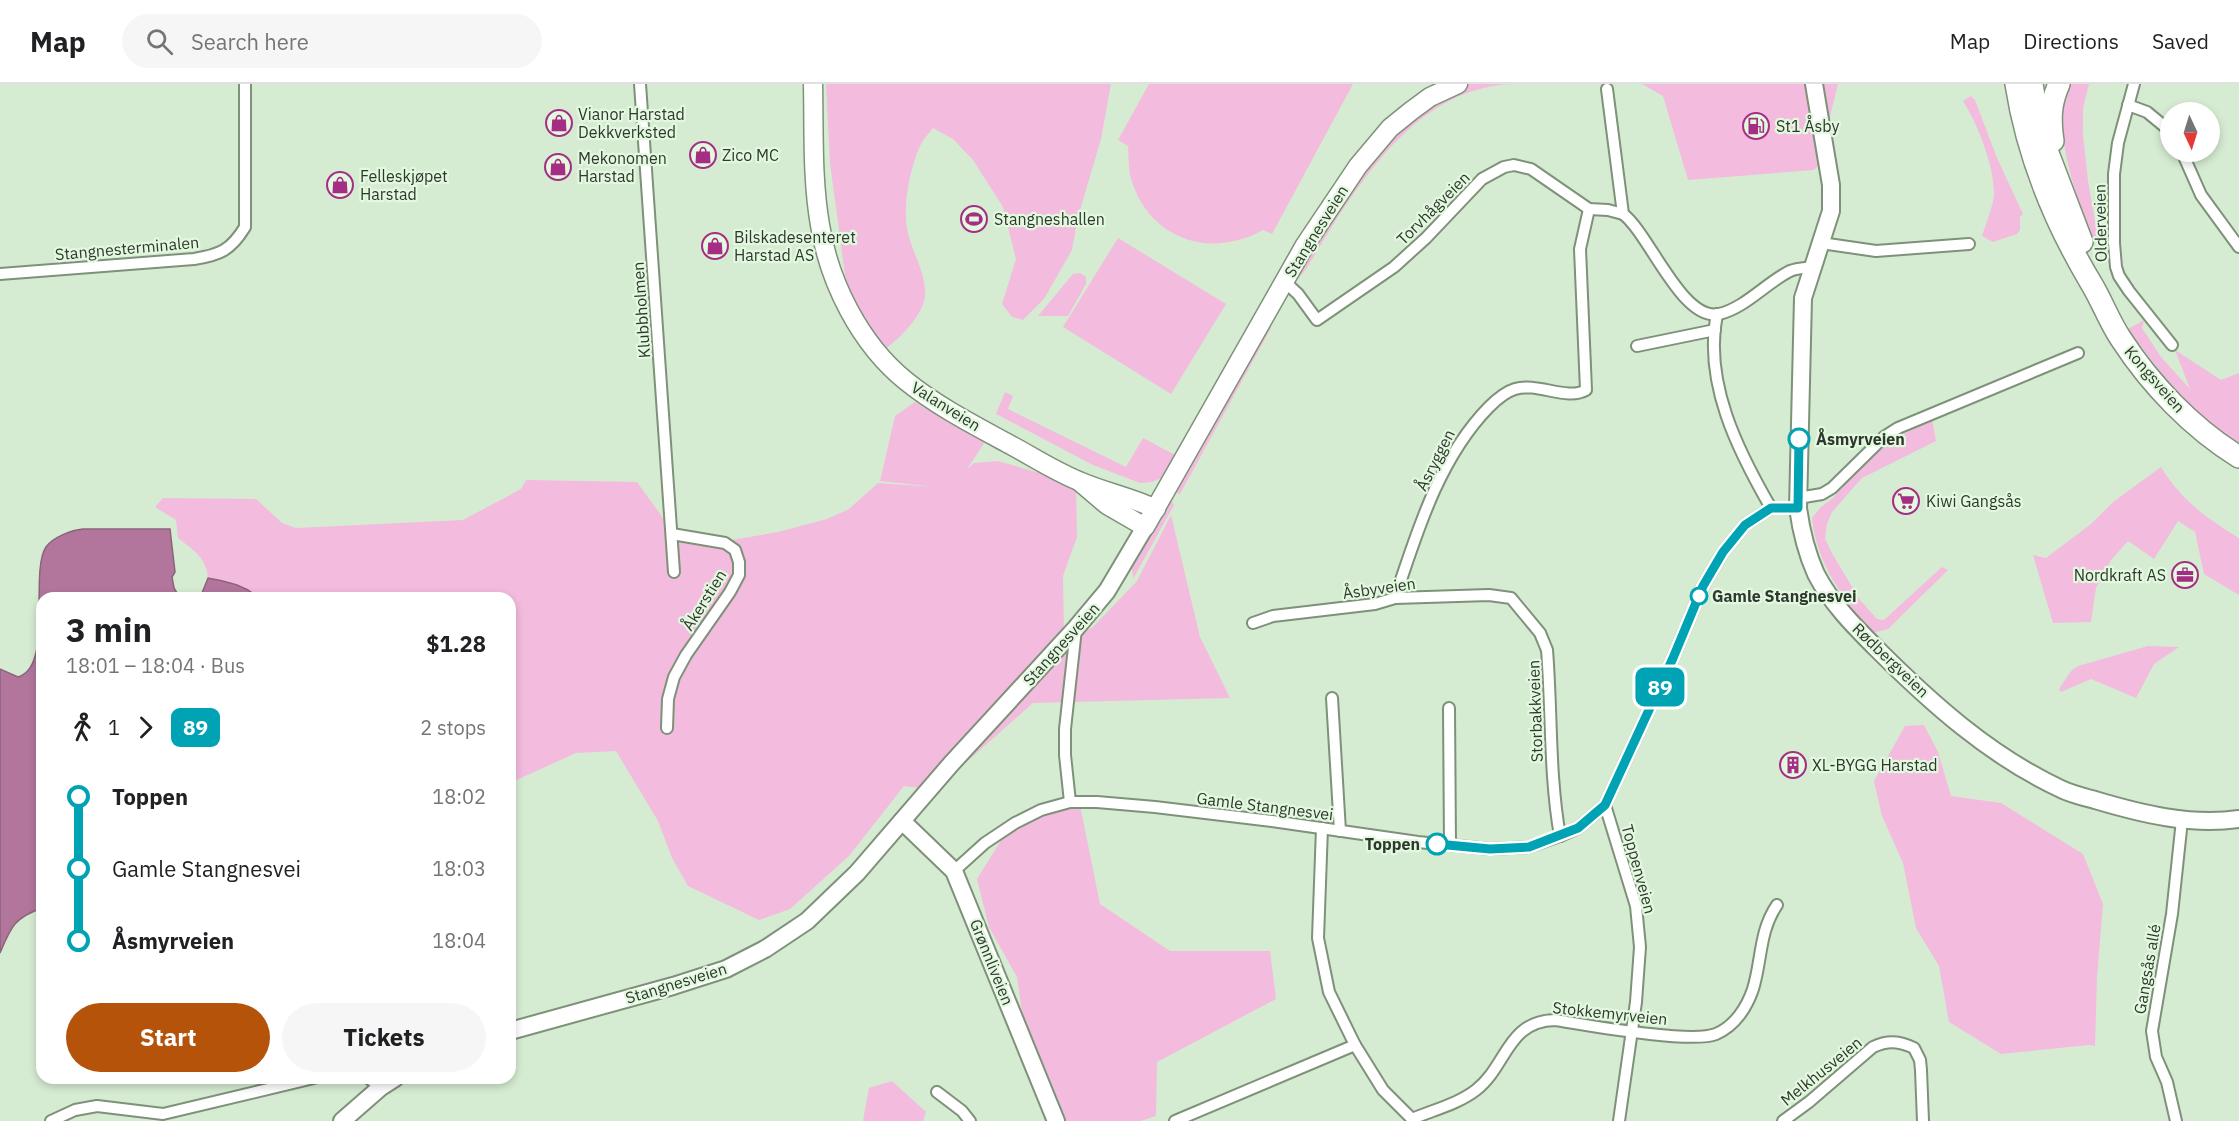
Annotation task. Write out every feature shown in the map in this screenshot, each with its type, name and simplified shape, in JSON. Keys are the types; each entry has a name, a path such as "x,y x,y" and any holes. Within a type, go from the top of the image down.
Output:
{"highway":[{"name":"Kongsveien","path":"2007,84 2017,94 2030,148 2068,245 2121,339 2159,387 2206,434 2239,457"},
{"name":"Kongsveien","path":"2032,84 2040,132 2088,259 2092,284"},
{"path":"2059,84 2051,105 2050,119 2059,184"}],"main road":[{"name":"Valanveien","path":"813,84 815,167 820,225 826,255 849,310 866,336 904,380 939,405 1080,482 1156,509"},
{"name":"Stangnesveien","path":"1145,528 1305,244 1374,146 1410,111 1431,97 1458,84"},
{"name":"Valanveien","path":"1080,482 1107,505 1145,528"}],"street":[{"name":"Stangnesterminalen","path":"0,274 194,259 226,250 236,242 245,227 244,84"},
{"name":"Klubbholmen","path":"640,84 672,534"},
{"name":"Rødbergveien","path":"1814,84 1831,185 1831,211 1803,298 1798,503 1800,525 1816,573 1841,610 1894,666 2002,758 2062,790 2126,809 2182,820 2239,819"},
{"name":"Olderveien","path":"2134,84 2118,143 2114,174 2116,267 2129,291 2172,345"},
{"path":"1606,89 1623,214 1635,224 1673,284 1701,310 1718,314 1737,306 1791,270 1813,267"},
{"path":"2128,105 2148,112 2160,122"},
{"path":"2186,162 2201,195 2239,247"},
{"name":"Torvhågveien","path":"1284,281 1298,294 1317,320 1394,267 1482,179 1504,167 1514,165 1531,169 1588,209 1608,210 1623,214"},
{"name":"Åsryggen","path":"1395,598 1424,515 1456,448 1480,417 1496,401 1515,388 1535,387 1570,393 1581,393 1586,390 1580,249 1588,209"},
{"path":"1821,243 1876,250 1969,244"},
{"path":"1718,314 1715,330 1715,365 1722,402 1754,478 1771,508 1798,503 1832,488 1884,437 1898,428 2078,353"},
{"path":"1637,346 1715,330"},
{"name":"Gamle Stangnesvei","path":"954,871 985,843 1015,824 1041,810 1070,801 1155,807 1490,849 1529,847 1560,836 1578,828 1605,805 1673,658 1703,586 1723,552 1745,525 1771,508"},
{"name":"Stangnesveien","path":"516,1029 726,969 765,949 807,921 857,873 951,764 1076,628 1112,583 1145,528"},
{"path":"672,534 674,572"},
{"name":"Åkerstien","path":"667,728 668,699 674,677 739,575 739,562 735,550 725,543 672,534"},
{"name":"Åsbyveien","path":"1253,623 1273,616 1375,604 1395,598 1489,595 1510,598"},
{"name":"Storbakkveien","path":"1510,598 1540,633 1547,650 1554,804 1560,836"},
{"path":"1070,801 1065,755 1065,729 1076,628"},
{"path":"1332,699 1340,831"},
{"path":"1449,708 1450,845"},
{"name":"Toppenveien","path":"1605,805 1629,881 1639,925 1640,970 1619,1121"},
{"name":"Gangsås allé","path":"2176,1121 2167,1082 2156,1057 2152,1031 2172,914 2182,820"},
{"name":"Grønnliveien","path":"902,821 954,871 1056,1121"},
{"name":"Stokkemyrveien","path":"1322,828 1318,938 1329,992 1355,1045 1383,1090 1413,1120 1464,1098 1476,1090 1485,1082 1515,1038 1534,1023 1556,1020 1703,1037 1716,1034 1737,1019 1743,1011 1754,987 1764,931 1777,905"},
{"name":"Melkhusveien","path":"1783,1121 1809,1102 1873,1047 1895,1041 1914,1048 1920,1060 1923,1121"},
{"path":"1175,1121 1355,1045"},
{"path":"51,1121 75,1110 97,1106 163,1114 289,1084"},
{"path":"342,1121 378,1084"},
{"path":"937,1092 962,1111 970,1121"}],"shaded area":[{"path":"826,84 1111,84 1101,139 1078,217 1072,250 1044,299 1023,320 1012,317 1002,304 1016,259 1003,207 973,160 953,139 933,128 921,144 916,156 906,204 909,237 924,280 923,303 909,327 881,352 861,330 846,282 830,163"},
{"path":"1149,84 1353,84 1272,234 1263,230 1243,239 1223,243 1204,243 1185,239 1168,230 1153,218 1141,202 1132,182 1128,146 1118,140"},
{"path":"1446,84 1509,84 1479,89 1451,100 1426,115 1404,134 1383,155 1347,203 1298,279 1298,275 1335,213 1379,151 1420,114 1469,87 1452,88"},
{"path":"1642,84 1838,84 1818,166 1814,170 1688,180 1663,96"},
{"path":"2070,84 2089,84 2083,108 2083,134 2098,238 2090,239 2073,183 2063,138 2064,99"},
{"path":"1971,96 1975,100 1997,158 2023,214 2020,217 2020,230 2017,234 1993,242 1982,236 1994,194 1984,146 1963,101"},
{"path":"1118,238 1226,304 1171,394 1063,327"},
{"path":"1080,273 1086,277 1086,284 1068,316 1038,316 1073,274"},
{"path":"2144,320 2142,328 2161,357 2190,389 2175,350 2221,380 2239,373 2239,447 2181,399 2128,329"},
{"path":"1271,324 1271,328 1178,494 1176,490"},
{"path":"1005,392 1013,396 1008,409 1126,467 1143,438 1177,456 1166,476 1152,482 1140,483 1093,465 996,414"},
{"path":"915,402 985,442 967,469 974,463 998,461 1071,482 1076,486 1077,537 1063,576 1064,638 1073,638 1093,627 1137,581 1171,515 1200,637 1230,698 1033,703 935,790 904,786 849,856 790,909 759,920 688,886 672,858 658,821 616,751 576,753 516,780 516,592 251,592 229,582 208,578 202,560 178,538 176,520 155,507 163,498 256,499 282,523 296,528 463,520 521,489 526,480 637,482 679,540 702,545 778,532 827,519 849,509 878,483 936,487 880,481 895,416"},
{"path":"1932,419 1936,441 1862,478 1832,512 1827,524 1825,539 1833,555 1860,600 1877,619 1884,620 1942,567 1948,570 1888,629 1872,633 1833,580 1819,551 1812,518 1857,471 1891,441"},
{"path":"2161,467 2186,499 2215,523 2239,538 2239,595 2204,574 2195,532 2178,521 2154,559 2128,541 2111,560 2096,588 2091,622 2053,623 2033,555 2046,558 2091,524 2113,502"},
{"path":"1171,500 1174,505 1133,579 1132,568"},
{"path":"83,529 170,529 175,572 172,577 176,592 40,592 41,560 46,547 53,540"},
{"path":"208,578 229,582 251,592 202,592"},
{"path":"2148,646 2179,647 2154,664 2136,698 2091,679 2061,692 2059,689 2071,671 2078,666"},
{"path":"36,650 36,911 15,924 0,953 0,669 18,677 29,670"},
{"path":"1924,725 1938,752 1951,796 2001,803 2083,854 2103,904 2097,977 2095,1046 2001,1054 1949,1022 1939,966 1916,928 1903,863 1882,816 1874,781 1905,726"},
{"path":"1078,795 1100,904 1170,951 1270,951 1276,999 1157,1062 1156,1116 1141,1121 1060,1121 1024,1025 1017,977 989,927 977,879 1005,834"},
{"path":"892,1081 926,1112 923,1121 863,1121 869,1088"}],"bus line":[{"name":"89","path":"1437,844 1490,849 1529,847 1578,828 1605,805 1673,658 1703,586 1723,552 1745,525 1771,508 1798,508 1799,439"}],"place":[{"name":"Vianor Harstad Dekkverksted","path":"559,123"},
{"name":"St1 Åsby","path":"1756,126"},
{"name":"Zico MC","path":"703,155"},
{"name":"Mekonomen Harstad","path":"558,167"},
{"name":"Felleskjøpet Harstad","path":"340,185"},
{"name":"Stangneshallen","path":"974,219"},
{"name":"Bilskadesenteret Harstad AS","path":"715,246"},
{"name":"Åsmyrveien","path":"1799,439"},
{"name":"Kiwi Gangsås","path":"1906,501"},
{"name":"Nordkraft AS","path":"2185,575"},
{"name":"Gamle Stangnesvei","path":"1699,596"},
{"name":"XL-BYGG Harstad","path":"1793,765"},
{"name":"Toppen","path":"1437,844"}]}
